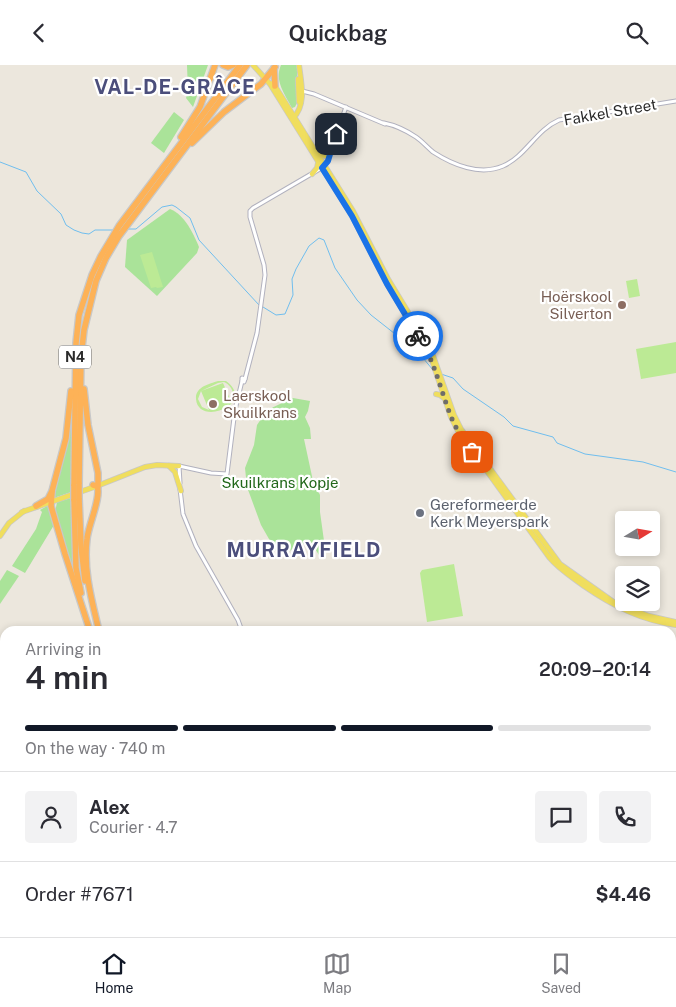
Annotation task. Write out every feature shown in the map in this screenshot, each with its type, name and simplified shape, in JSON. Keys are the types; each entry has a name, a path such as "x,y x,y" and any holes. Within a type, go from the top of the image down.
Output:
{"highway":[{"path":"165,164 200,107 215,65"},
{"path":"223,65 227,67 233,65"},
{"name":"N4","path":"90,626 76,568 76,499 81,357 86,316 94,287 119,226 240,65"},
{"name":"N4","path":"77,485 76,343 79,315 99,259 115,236 127,225 176,160 253,65"},
{"path":"176,160 224,112 261,84 275,66"},
{"path":"261,84 267,83 272,85 275,66"},
{"path":"36,505 48,499 52,491 68,427 76,343"},
{"path":"81,357 88,425 98,473 100,479 106,482"},
{"path":"97,626 89,584 86,547 98,473"},
{"path":"97,486 106,482"},
{"path":"52,491 52,502 64,554 89,626"},
{"name":"N4","path":"76,499 83,572 97,626"}],"main road":[{"path":"253,65 267,77 316,153 352,216 387,284 437,368 461,429 560,564 615,603 648,616 676,623"},
{"path":"292,117 301,106 302,91 299,65"},
{"path":"298,108 299,65"},
{"path":"272,85 288,106 292,117 316,160 323,167"},
{"path":"292,117 298,108 302,91"},
{"path":"288,106 293,109 298,108"},
{"path":"316,153 324,157 331,151"},
{"path":"312,174 317,168 316,160"},
{"path":"440,378 451,417 462,437 558,566 595,594 619,608 648,619 676,623"},
{"path":"441,387 435,395 442,396 446,401"},
{"path":"106,482 151,465 179,466"},
{"path":"168,465 175,472 181,491"},
{"path":"22,512 97,486"},
{"path":"0,536 9,523 22,512 36,505 52,502"}],"street":[{"name":"Fakkel Street","path":"302,91 314,94 413,135 444,158 473,169 495,169 514,159 542,131 560,120 676,101"},
{"path":"240,626 196,546 183,514 179,466 211,473 226,474 235,410 257,333 265,275 251,215 254,208 323,167 331,151 345,107"}],"green space":[{"path":"187,65 208,65 193,107 186,98 188,92"},
{"path":"281,65 297,65 297,103 292,108 280,82 279,71"},
{"path":"174,112 184,120 164,153 151,143"},
{"path":"170,209 184,220 199,247 197,253 157,296 125,267 127,240"},
{"path":"152,252 163,287 151,288 140,255"},
{"path":"637,279 640,296 629,298 626,281"},
{"path":"676,342 676,373 641,379 636,349"},
{"path":"218,381 226,381 234,390 235,397 231,404 223,409 215,412 206,411 199,407 196,395 203,387","holes":["224,382 231,388 233,393 231,401 223,383 201,391","201,391 209,410 202,407 198,399"]},
{"name":"Skuilkrans Kopje","path":"293,398 310,401 305,417 310,428 311,439 304,439 313,481 320,495 320,512 325,548 319,555 310,541 297,546 285,554 277,553 261,525 247,487 245,468 254,445 257,425 267,410"},
{"path":"72,409 71,492 54,498 68,443"},
{"path":"71,498 72,545 77,586 55,513 57,502"},
{"path":"47,506 54,525 25,573 12,566 36,529 42,512 40,510"},
{"path":"454,564 463,616 427,622 420,573 422,570"},
{"path":"7,570 19,576 0,604 0,581"}],"waterway":[{"path":"0,162 26,172 37,191 61,214 66,225 74,230 89,234 95,230 115,230"},
{"path":"126,229 136,229 162,207 172,205 176,207 190,218 199,240 259,305"},
{"path":"263,307 276,315 285,314 293,295 292,279 296,269 309,246 319,238 324,240 335,268 357,300 371,315 418,352 433,370"},
{"path":"441,374 453,378 463,389 504,417 513,426 553,437 557,443 585,454 643,462 676,472"}],"way so far":[{"path":"418,336 434,363 451,417 472,452"}],"place":[{"name":"Hoërskool Silverton","path":"622,305"},
{"name":"Laerskool Skuilkrans","path":"213,404"},
{"name":"Gereformeerde Kerk Meyerspark","path":"420,513"}],"district":[{"name":"VAL-DE-GRÂCE","path":"175,87"},
{"name":"MURRAYFIELD","path":"304,550"}],"route":[{"path":"336,134 328,161 325,167 322,168 352,216 387,284 418,336"}]}
